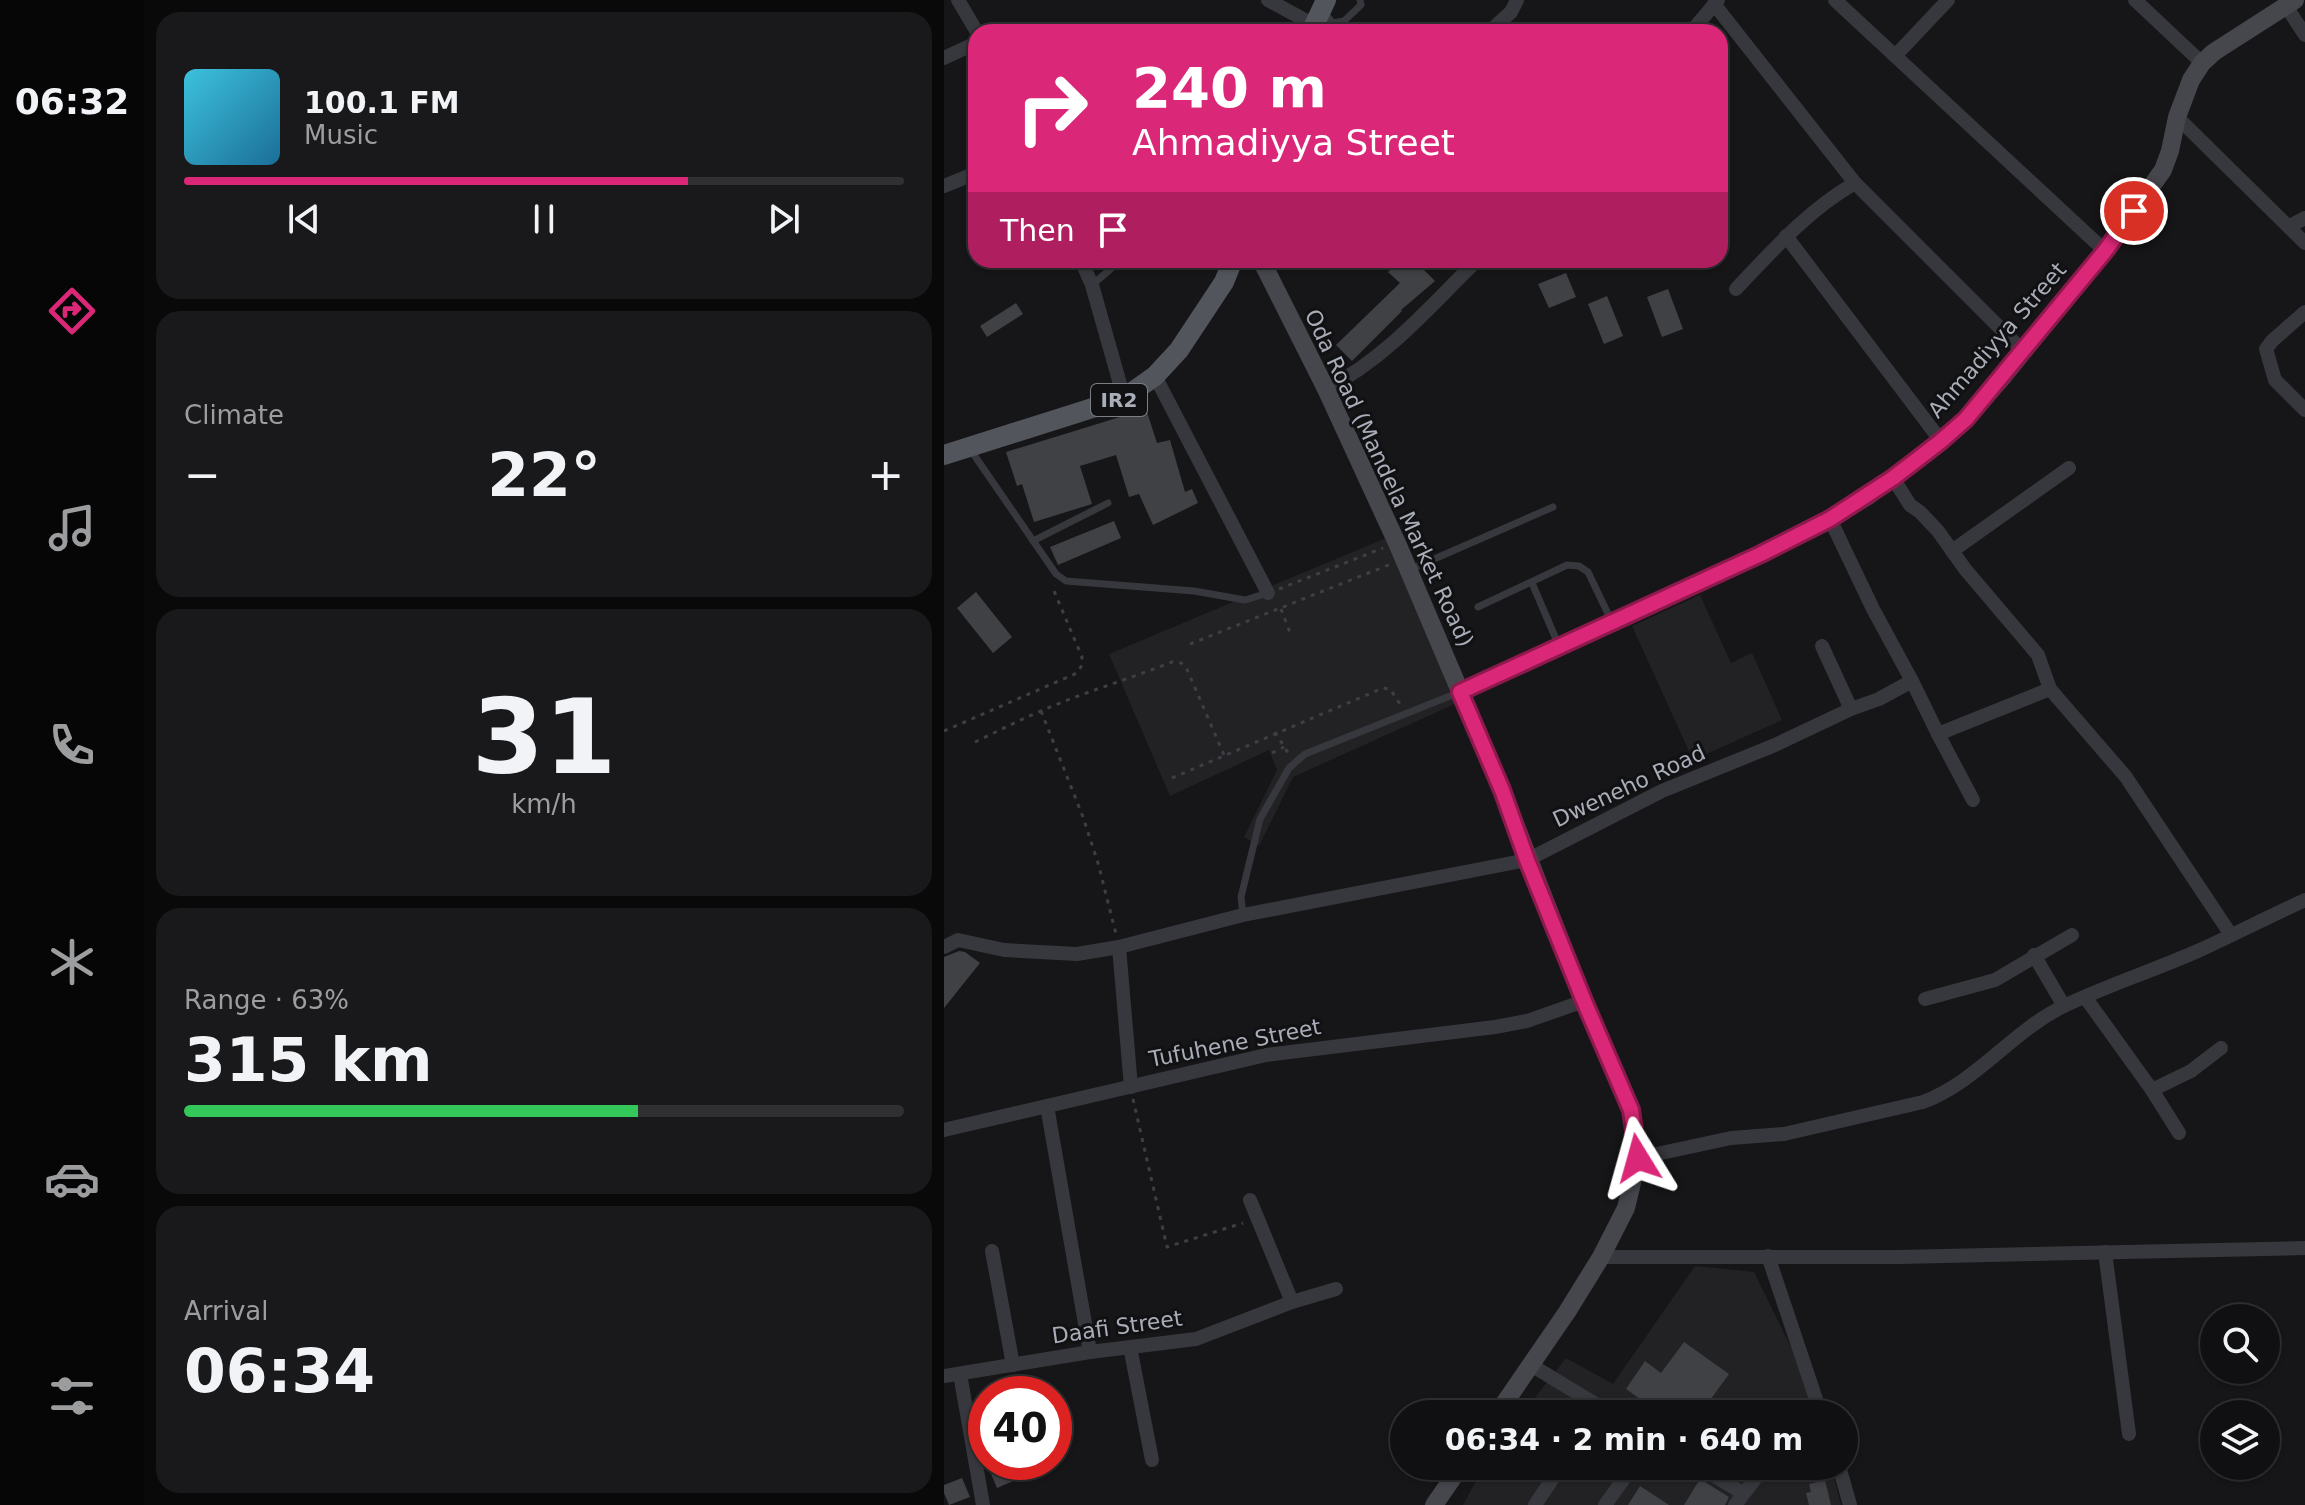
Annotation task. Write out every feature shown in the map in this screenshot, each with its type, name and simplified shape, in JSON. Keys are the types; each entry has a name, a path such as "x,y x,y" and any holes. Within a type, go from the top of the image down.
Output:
{"main road":[{"name":"IR2","path":"944,455 1124,398 1155,376 1179,350 1224,282 1230,268"}],"street":[{"path":"958,0 972,24"},
{"path":"1268,0 1318,16"},
{"path":"1498,24 1511,12 1517,0"},
{"path":"1835,0 2105,251"},
{"path":"1895,56 1948,0"},
{"path":"2135,0 2202,63"},
{"path":"1698,24 1716,2 1855,183 2023,351"},
{"path":"2291,3 2305,35"},
{"name":"Ahmadiyya Street","path":"1460,692 1761,554 1830,519 1893,478 1941,441 1966,419 2105,251 2163,170 2177,117 2191,80 2202,63 2214,52 2291,3"},
{"path":"944,58 968,47"},
{"path":"2177,117 2305,243"},
{"path":"944,186 968,176"},
{"path":"1736,289 1786,236 1835,194 1855,183"},
{"path":"2290,226 2305,218"},
{"path":"1786,236 1941,441"},
{"path":"1085,268 1124,398"},
{"name":"Oda Road (Mandela Market Road)","path":"1265,268 1326,389 1402,558 1502,790 1527,860 1631,1110 1638,1158 1626,1208 1601,1257 1512,1400"},
{"path":"1326,389 1352,376 1371,361 1419,319 1469,268"},
{"path":"2305,312 2266,349 2275,380 2305,410"},
{"path":"1155,376 1268,593"},
{"path":"1952,551 2069,468"},
{"path":"1893,478 1910,505 1929,522 2038,655 2050,689 2126,777 2231,935"},
{"path":"1830,519 1873,609 1973,800"},
{"path":"1822,646 1851,709"},
{"name":"Dweneho Road","path":"944,947 958,940 1004,950 1077,954 1119,947 1243,915 1527,860 1662,791 1775,745 1912,681"},
{"path":"1938,734 2050,689"},
{"path":"1638,1158 1731,1138 1784,1134 1923,1102 1966,1079 2035,1022 2064,1006 2200,950 2305,900"},
{"path":"1925,999 1995,980 2072,935"},
{"path":"1119,947 1131,1087"},
{"path":"2034,955 2064,1006"},
{"path":"2085,997 2179,1133"},
{"name":"Tufuhene Street","path":"944,1130 1266,1055 1495,1027 1527,1021 1584,1001"},
{"path":"2152,1090 2191,1071 2221,1048"},
{"path":"1047,1106 1090,1352"},
{"path":"1250,1200 1292,1302"},
{"path":"1601,1257 1899,1257 2305,1248"},
{"path":"992,1251 1013,1365"},
{"path":"2105,1252 2129,1434"},
{"path":"1768,1256 1816,1400"},
{"name":"Daafi Street","path":"944,1376 1090,1352 1196,1339 1292,1302 1336,1289"},
{"path":"1130,1347 1152,1460"},
{"path":"1531,1365 1586,1400"},
{"path":"960,1374 983,1505"},
{"path":"1434,1505 1451,1480"},
{"path":"1535,1505 1552,1480"},
{"path":"1605,1505 1623,1480"},
{"path":"1715,1480 1739,1499 1754,1480"},
{"path":"1843,1480 1850,1505"}],"lane":[{"path":"1318,16 1333,23 1344,21 1361,5 1360,0"},
{"path":"1092,285 1112,268"},
{"path":"969,448 1056,574 1066,581 1194,591 1245,600 1268,593"},
{"path":"1033,541 1108,503"},
{"path":"1402,558 1553,507"},
{"path":"1478,607 1567,565 1579,566 1588,572 1612,622"},
{"path":"1532,583 1559,646"},
{"path":"1243,915 1241,897 1260,819 1289,768 1305,754 1460,692"}],"path":[{"path":"1268,593 1402,558"},
{"path":"1190,644 1402,558"},
{"path":"944,731 1077,673 1082,657 1054,591 1056,574"},
{"path":"1280,608 1291,635"},
{"path":"975,742 1041,711 1172,662 1183,663 1186,667 1224,755"},
{"path":"1172,778 1383,688 1390,689 1396,696 1404,715"},
{"path":"1041,711 1083,817 1119,947"},
{"path":"1275,732 1295,762"},
{"path":"1272,753 1284,747"},
{"path":"1131,1087 1167,1247 1258,1218"}],"shaded area":[{"path":"1398,533 1468,698 1293,777 1259,846 1244,837 1277,770 1269,750 1170,796 1109,654"},
{"path":"1700,595 1731,663 1752,653 1782,720 1693,760 1632,626"},
{"path":"1695,1266 1754,1272 1814,1400 1533,1400 1566,1358 1613,1384"},
{"path":"1476,1480 1835,1480 1841,1505 1463,1505"}],"building":[{"path":"1392,268 1422,268 1435,281 1401,310 1352,361 1336,345 1400,283 1388,272"},
{"path":"1566,273 1576,297 1549,308 1538,284"},
{"path":"1668,289 1683,329 1662,337 1647,297"},
{"path":"1607,296 1623,336 1604,344 1588,304"},
{"path":"1016,303 1023,314 987,337 980,326"},
{"path":"1146,409 1157,443 1170,440 1185,492 1192,489 1198,503 1153,525 1139,494 1129,497 1116,455 1080,466 1092,504 1034,522 1022,484 1017,486 1006,452"},
{"path":"1114,521 1121,538 1058,565 1050,547"},
{"path":"976,592 1012,637 993,653 957,608"},
{"path":"959,951 980,963 944,1008 944,957"},
{"path":"1684,1342 1729,1374 1710,1400 1642,1400 1626,1389 1645,1361 1661,1373"},
{"path":"962,1478 970,1497 949,1505 944,1485"},
{"path":"994,1480 1016,1480 997,1488"},
{"path":"1699,1480 1729,1497 1725,1505 1684,1505"},
{"path":"1825,1480 1831,1505 1809,1505 1806,1493 1811,1492 1809,1484"},
{"path":"1640,1486 1669,1505 1628,1505"}],"route":[{"path":"1638,1158 1631,1110 1460,692 1761,554 1868,496 1966,419 2105,251 2134,211"}]}
